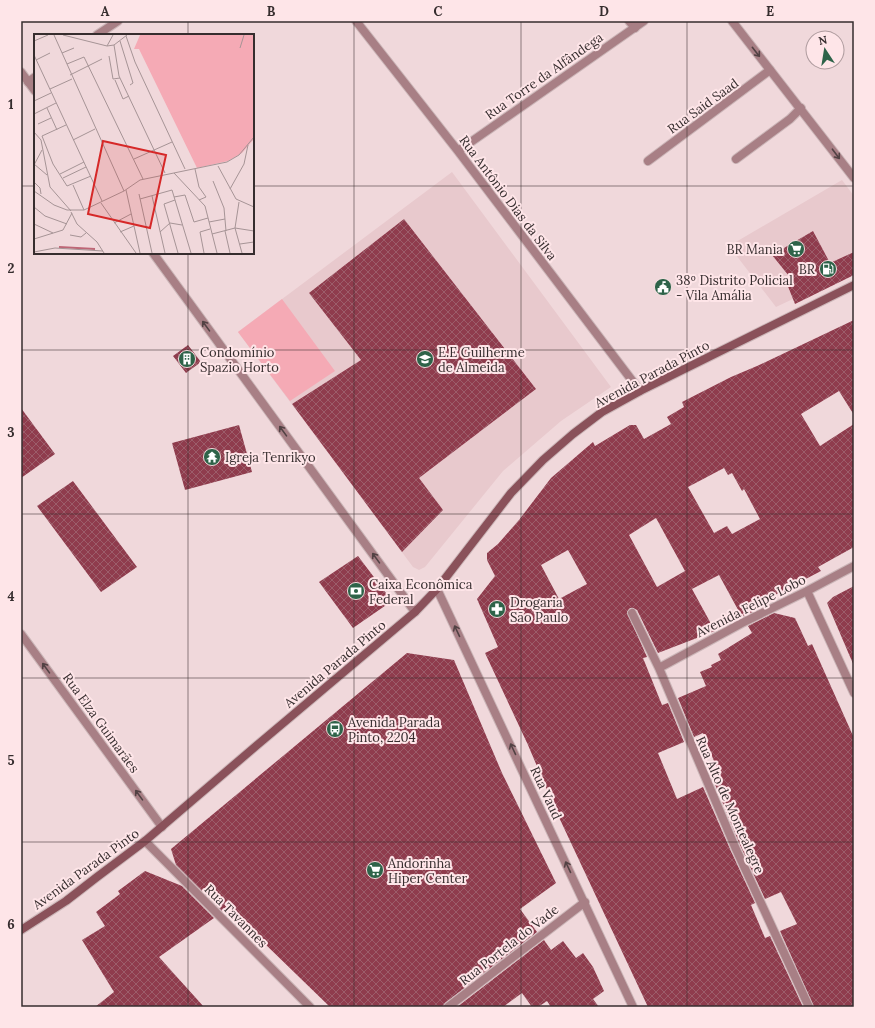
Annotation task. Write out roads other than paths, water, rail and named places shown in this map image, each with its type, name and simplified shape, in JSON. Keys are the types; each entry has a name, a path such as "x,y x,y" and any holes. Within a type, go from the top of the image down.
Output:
{"main road":[{"name":"Avenida Parada Pinto","path":"21,930 66,901 145,841 415,612 437,589 511,493 543,460 573,434 602,412 640,391 854,285"}],"street":[{"path":"98,34 118,21"},
{"name":"Rua Antônio Dias da Silva","path":"356,21 458,151 640,391"},
{"path":"629,21 635,28"},
{"name":"Rua Torre da Alfândega","path":"458,151 644,21"},
{"path":"732,21 854,178"},
{"name":"Rua Said Saad","path":"648,161 770,70"},
{"path":"21,72 31,79"},
{"path":"736,159 790,119 801,108"},
{"path":"154,254 415,612"},
{"name":"Avenida Felipe Lobo","path":"659,668 742,623 854,566"},
{"name":"Rua Vaud","path":"437,589 633,1007"},
{"path":"807,591 854,693"},
{"name":"Rua Alto de Montealegre","path":"632,613 659,668 734,847 809,1007"},
{"name":"Rua Elza Guimarães","path":"21,634 162,827"},
{"name":"Rua Tavannes","path":"145,841 310,1007"},
{"name":"Rua Portela do Vade","path":"448,1007 584,902"}],"place":[{"name":"BR Mania","path":"796,249"},
{"name":"BR","path":"828,269"},
{"name":"38º Distrito Policial - Vila Amália","path":"663,287"},
{"name":"Condomínio Spazio Horto","path":"187,359"},
{"name":"E.E Guilherme de Almeida","path":"425,359"},
{"name":"Igreja Tenrikyo","path":"212,457"},
{"name":"Caixa Econômica Federal","path":"356,591"},
{"name":"Drogaria São Paulo","path":"497,609"},
{"name":"Avenida Parada Pinto, 2204","path":"335,729"},
{"name":"Andorinha Hiper Center","path":"375,870"}]}
